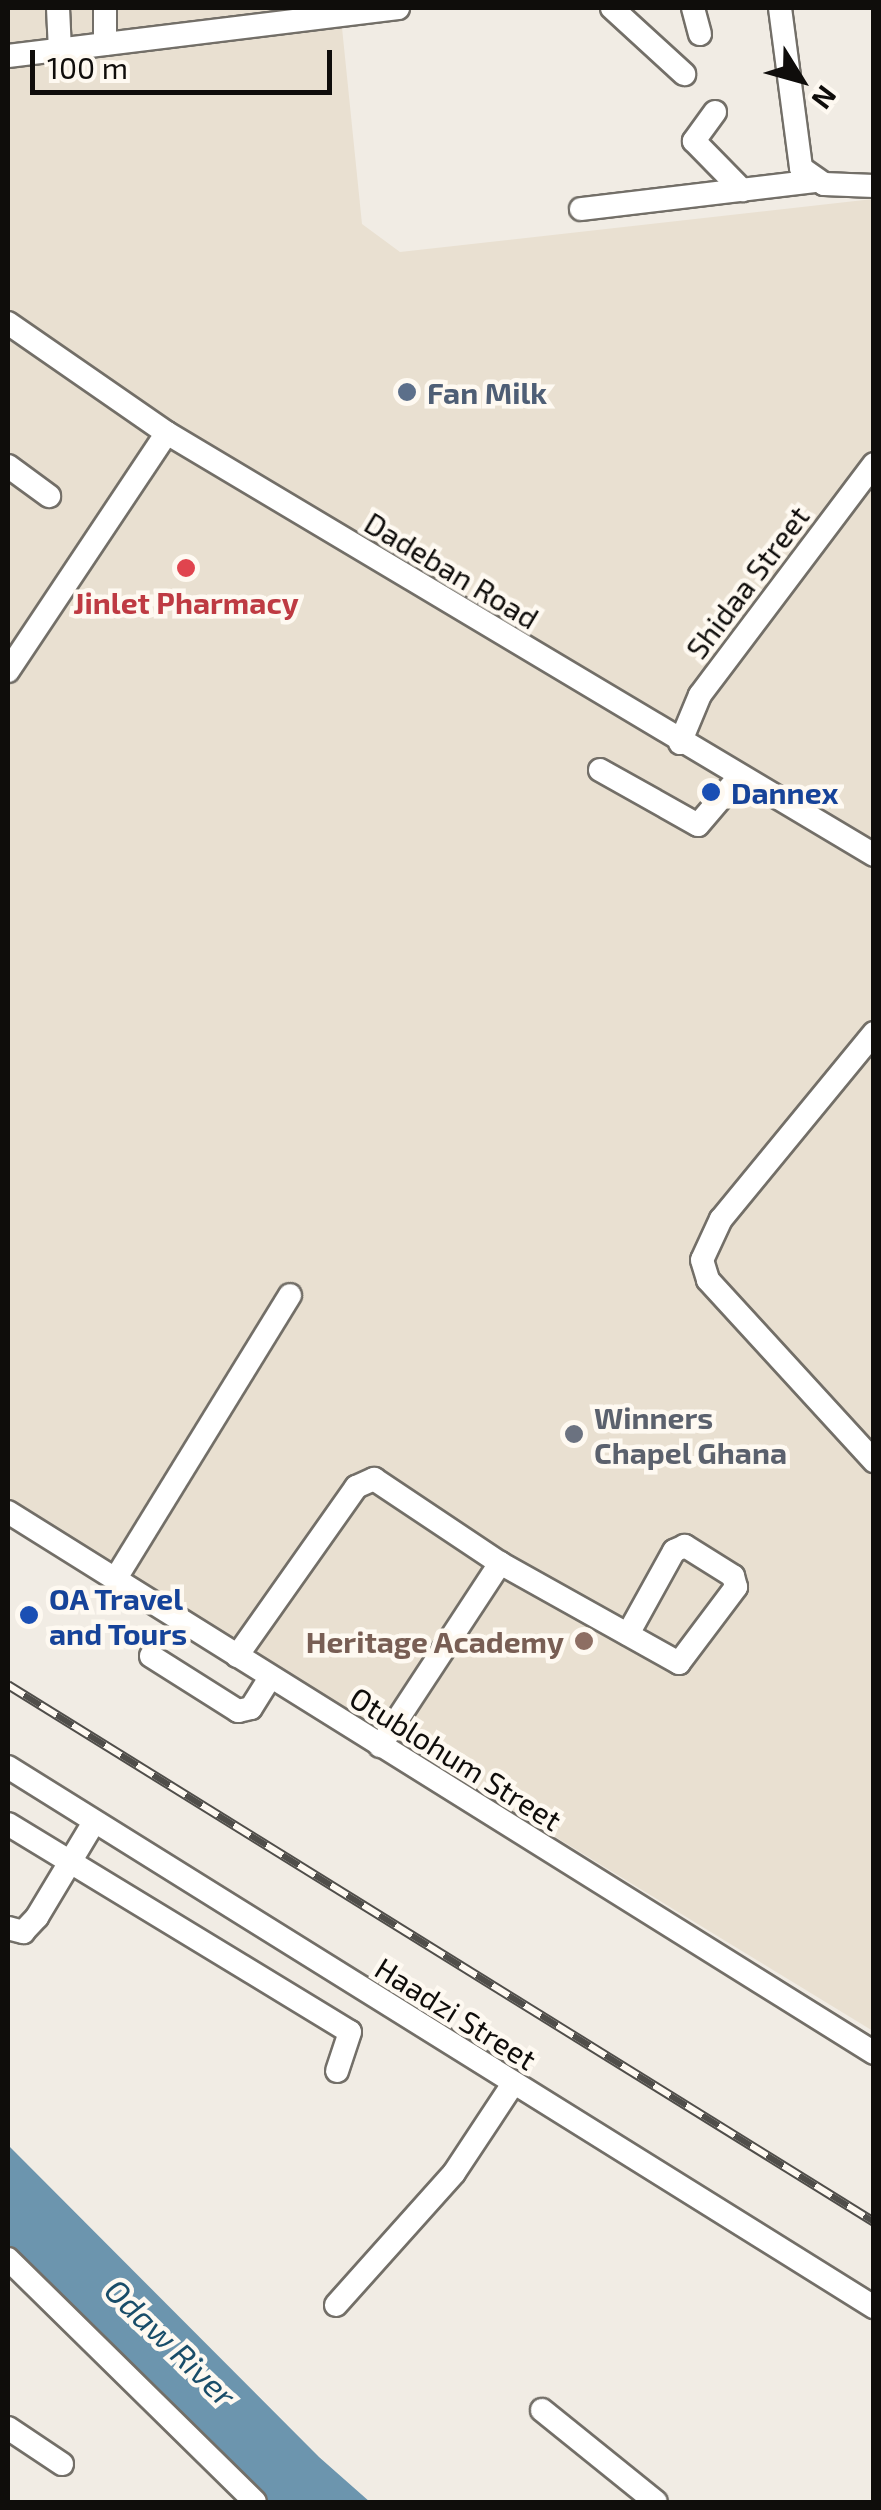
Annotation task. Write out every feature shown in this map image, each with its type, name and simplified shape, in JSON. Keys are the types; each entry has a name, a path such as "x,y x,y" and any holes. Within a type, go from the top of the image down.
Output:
{"street":[{"path":"58,8 60,50"},
{"path":"105,8 105,44"},
{"path":"8,56 105,44 252,16 398,8"},
{"path":"612,8 684,74"},
{"path":"693,8 700,34"},
{"path":"780,8 798,160 816,181"},
{"path":"715,112 694,141 742,190"},
{"path":"581,210 816,181 874,186"},
{"name":"Dadeban Road","path":"8,323 167,433 680,744 874,855"},
{"path":"8,671 167,433"},
{"name":"Shidaa Street","path":"680,744 700,695 874,464"},
{"path":"8,466 49,496"},
{"path":"600,770 687,824 708,820 740,778"},
{"path":"874,1033 720,1219 702,1260 708,1280 874,1460"},
{"path":"116,1578 290,1295"},
{"path":"237,1656 365,1481 500,1563 628,1634 687,1661 736,1587 733,1576 685,1546 674,1552 628,1634"},
{"name":"Otublohum Street","path":"8,1512 874,2054"},
{"path":"380,1746 500,1563"},
{"path":"151,1656 238,1711 251,1708 270,1678"},
{"name":"Haadzi Street","path":"8,1767 874,2307"},
{"path":"8,1928 23,1932 94,1822"},
{"path":"8,1824 73,1858 350,2032 337,2071"},
{"path":"290,1994 317,1961"},
{"path":"336,2305 454,2173 514,2084"},
{"path":"8,2259 254,2502"},
{"path":"542,2410 656,2502"},
{"path":"8,2428 62,2464"}],"shaded area":[{"path":"8,8 340,8 362,224 400,252 873,199 873,2031 15,1507 8,1518"}],"water":[{"name":"Odaw River","path":"8,2145 319,2457 370,2502 267,2502 164,2413 8,2246"}],"railway":[{"path":"8,1685 874,2222"}],"place":[{"name":"Fan Milk","path":"407,392"},
{"name":"Jinlet Pharmacy","path":"186,568"},
{"name":"Dannex","path":"711,792"},
{"name":"Winners Chapel Ghana","path":"574,1434"},
{"name":"OA Travel and Tours","path":"29,1615"},
{"name":"Heritage Academy","path":"584,1641"}]}
